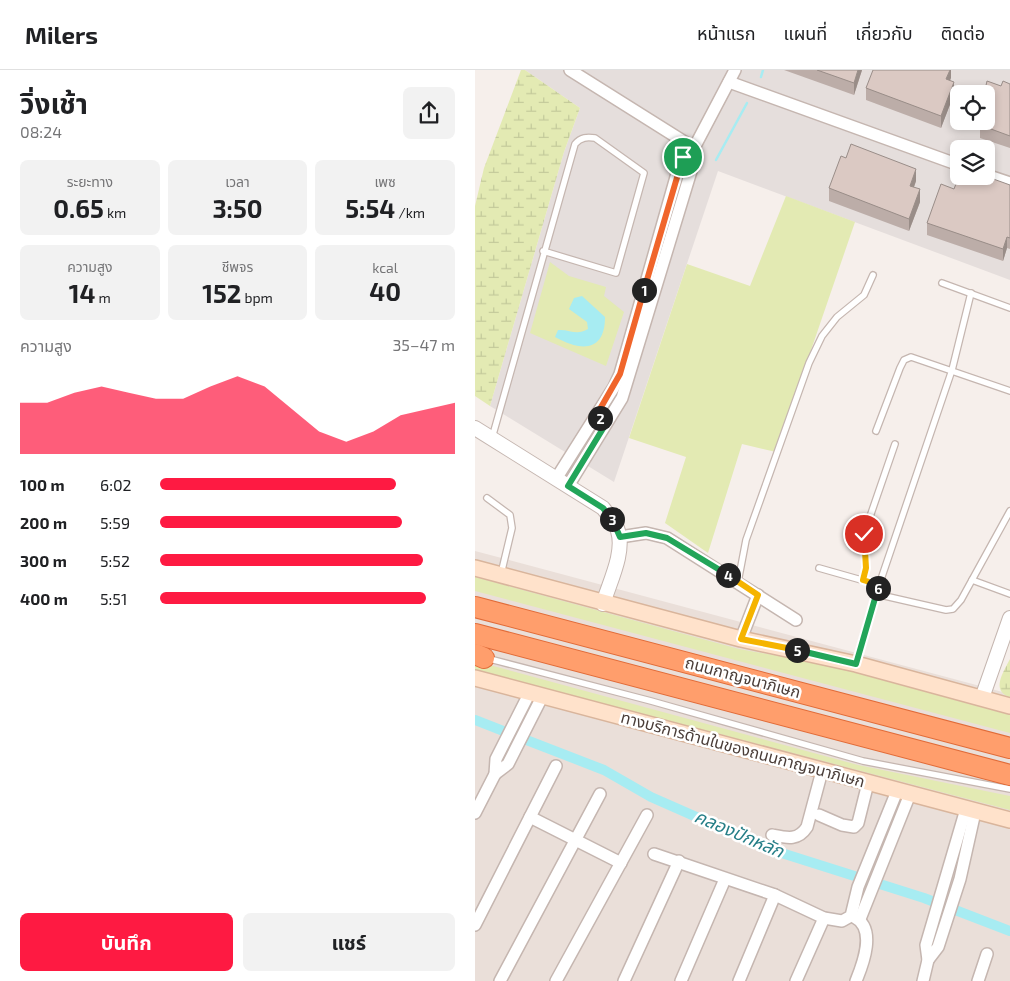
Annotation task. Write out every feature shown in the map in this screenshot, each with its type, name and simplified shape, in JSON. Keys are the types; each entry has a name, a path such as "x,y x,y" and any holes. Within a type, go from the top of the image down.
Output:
{"highway":[{"name":"ถนนกาญจนาภิเษก","path":"475,607 1010,748"},
{"name":"ถนนกาญจนาภิเษก","path":"475,634 1010,775"}],"main road":[{"path":"475,568 603,604 741,639 856,664 1010,706"},
{"name":"ทางบริการด้านในของถนนกาญจนาภิเษก","path":"475,678 1010,820"}],"street":[{"path":"570,70 694,148"},
{"path":"562,482 607,422 621,398 631,371 692,168 694,148 735,70"},
{"path":"729,82 950,162"},
{"path":"562,482 620,374 678,170 683,157 694,148"},
{"path":"995,178 1010,183"},
{"path":"596,416 607,422"},
{"path":"475,428 603,508 618,529 620,537 618,554 603,604"},
{"path":"620,537 646,533 667,538 796,620"},
{"path":"741,639 758,595"},
{"path":"982,698 1010,618"},
{"path":"475,813 495,774 507,764 511,745 537,693"},
{"path":"475,925 556,766"},
{"path":"772,835 796,838 802,834 807,827 822,771"},
{"path":"819,815 842,825 854,827 868,783"},
{"path":"857,981 867,956 867,948 855,918 858,887 903,793"},
{"path":"654,854 775,895 824,918 842,921 855,918 872,892 903,793"},
{"path":"500,981 600,794"},
{"path":"923,981 928,960 926,945 939,898 971,811"},
{"path":"928,960 938,947 960,879 971,811"},
{"path":"556,981 647,815"},
{"path":"530,817 621,863"},
{"path":"625,981 679,861"},
{"path":"681,981 725,879"},
{"path":"739,981 775,895"},
{"path":"796,981 824,918"},
{"path":"978,981 987,954"}],"lane":[{"path":"492,439 543,251 575,144 579,140 595,138 644,172 617,273 543,251"},
{"path":"738,582 746,540 809,363 822,336 837,317 864,296 873,275"},
{"path":"942,283 1010,308"},
{"path":"856,664 876,594 952,370 971,293"},
{"path":"875,431 905,360 911,357 1010,391"},
{"path":"863,580 866,568 864,534 895,444"},
{"path":"487,498 510,515 512,528 501,576"},
{"path":"876,594 946,610 953,609 972,580 1010,512"},
{"path":"819,568 879,585"},
{"path":"972,580 1010,594"},
{"path":"478,656 660,704 863,761 1010,788"}],"shaded area":[{"path":"525,70 1010,70 1010,280 718,171 614,482 490,406 564,152 580,108"},
{"path":"475,551 1010,694 1010,981 475,981"}],"green space":[{"path":"521,70 525,70 580,108 564,152 490,406 475,396 475,206 484,168"},
{"path":"786,196 855,222 776,452 742,444 708,553 665,523 686,457 629,438 687,264 750,286"},
{"path":"550,262 569,276 606,287 604,296 624,312 606,366 530,333"},
{"path":"475,577 739,649 824,664 1010,715 1010,733 475,591"},
{"path":"1010,659 1010,697 1001,690 1000,680"},
{"path":"475,661 858,765 1010,796 1010,810 475,670"}],"water":[{"path":"582,296 605,317 601,337 596,343 589,346 573,345 555,337 558,330 576,332 588,329 587,322 569,309 574,298"}],"building":[{"path":"817,70 858,70 854,83"},
{"path":"873,70 950,70 946,79 954,82 953,85 950,85 950,92 941,116 866,88"},
{"path":"987,81 1001,86 1003,81 1010,84 1010,136 994,130 995,85 986,85"},
{"path":"851,144 916,169 910,186 920,189 909,219 829,188 841,156 846,158"},
{"path":"995,180 1010,185 1010,238 1007,237 1003,249 927,223 941,184 954,189 956,185 995,185"}],"waterway":[{"path":"761,77 763,70"},
{"path":"716,160 747,103"},
{"name":"คลองปักหลัก","path":"475,720 604,770 651,797 769,849 924,898 1010,931"}],"route":[{"path":"683,157 620,374 596,416 607,422 568,486 603,508 618,529 620,537 646,533 667,538 758,595 741,639 856,664 879,585 863,580 866,568 864,534"}]}
